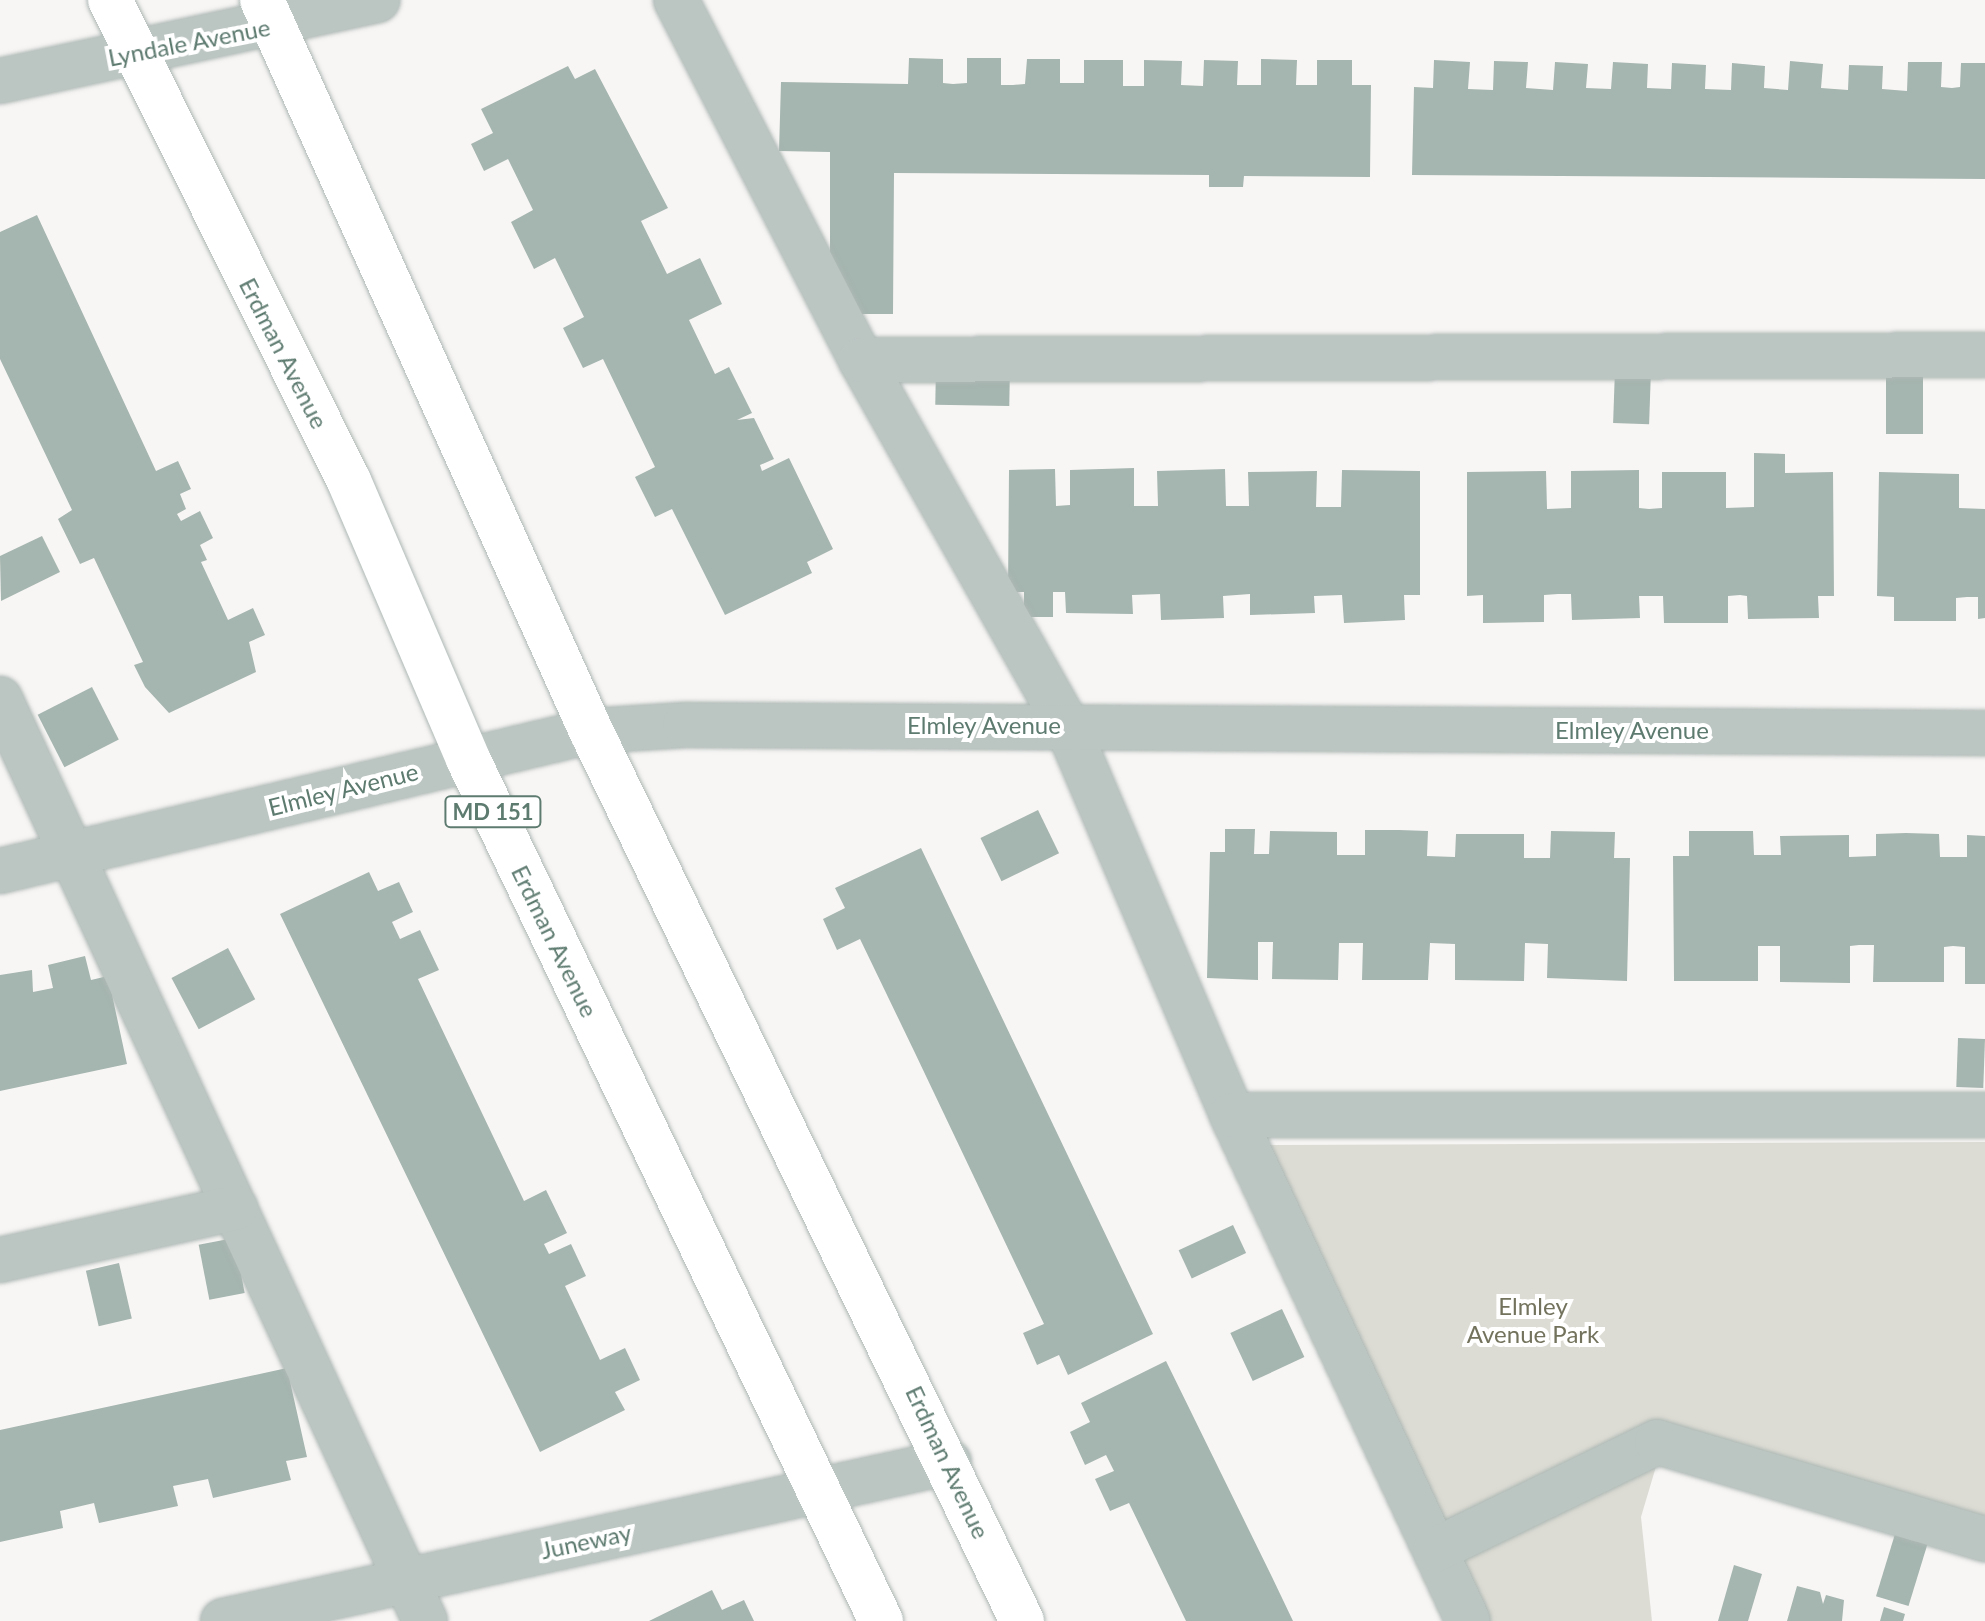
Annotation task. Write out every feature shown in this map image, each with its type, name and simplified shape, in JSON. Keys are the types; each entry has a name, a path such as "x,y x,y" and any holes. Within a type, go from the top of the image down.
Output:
{"main road":[{"name":"Erdman Avenue","path":"110,0 349,481 468,759 881,1621"},
{"name":"Erdman Avenue","path":"269,12 591,731 949,1462 1022,1621"}],"street":[{"name":"Lyndale Avenue","path":"0,81 136,53 269,12 377,0"},
{"path":"676,0 861,360 1067,726 1232,1115 1468,1621"},
{"path":"861,360 1985,355"},
{"path":"0,699 76,854 425,1621"},
{"name":"Elmley Avenue","path":"0,871 591,731 1067,726 1985,733"},
{"path":"1232,1115 1985,1115"},
{"path":"0,1260 235,1208"},
{"path":"1435,1550 1657,1442 1985,1539"},
{"name":"Juneway","path":"223,1621 949,1462"}],"green space":[{"name":"Elmley Avenue Park","path":"1985,1142 1985,1526 1666,1433 1641,1517 1652,1621 1482,1621 1256,1145"}],"building":[{"path":"909,58 943,59 943,83 953,84 967,83 967,58 1001,58 1001,85 1025,84 1027,59 1060,59 1060,83 1084,83 1084,60 1123,60 1123,86 1144,86 1144,60 1182,61 1181,85 1203,86 1204,60 1238,61 1237,85 1261,85 1261,59 1297,60 1296,85 1317,85 1317,60 1352,60 1352,85 1371,85 1370,177 1244,176 1243,187 1209,187 1209,175 894,173 893,314 858,314 830,256 830,152 779,151 781,82 908,84"},
{"path":"1434,60 1470,62 1468,89 1493,90 1494,61 1528,62 1526,88 1553,90 1555,62 1588,64 1586,88 1611,89 1613,62 1648,64 1647,88 1671,89 1672,63 1706,65 1705,89 1731,90 1732,63 1765,66 1764,88 1788,90 1790,61 1823,64 1821,88 1848,90 1849,65 1883,66 1882,89 1907,91 1908,62 1942,62 1941,87 1952,88 1960,87 1961,63 1985,63 1985,179 1412,175 1414,87 1433,88"},
{"path":"568,66 575,79 595,69 668,208 641,221 667,274 700,258 722,304 689,320 715,374 729,367 752,413 737,420 754,418 774,459 760,465 762,471 789,458 833,549 807,562 812,573 725,615 672,509 655,517 635,477 655,467 603,359 583,368 563,328 584,317 555,258 534,269 511,222 533,210 508,159 484,171 471,144 493,133 481,109"},
{"path":"37,215 156,471 178,461 191,489 180,494 186,509 177,514 181,521 200,511 213,538 200,545 207,560 201,562 228,620 253,608 265,635 249,642 256,672 169,713 145,687 134,665 143,662 94,558 80,564 58,519 72,510 0,359 0,232"},
{"path":"936,363 1010,364 1009,406 935,405"},
{"path":"1615,369 1651,370 1649,424 1613,423"},
{"path":"1886,369 1923,369 1923,434 1886,434"},
{"path":"1754,453 1785,454 1785,473 1833,472 1834,596 1818,596 1819,618 1748,619 1747,596 1740,595 1728,596 1728,623 1664,623 1663,596 1639,596 1640,618 1572,620 1571,594 1558,594 1544,595 1544,622 1483,623 1483,595 1467,596 1467,472 1546,471 1547,509 1571,508 1571,471 1639,470 1639,508 1649,509 1662,508 1662,472 1726,472 1726,508 1754,507"},
{"path":"1134,468 1134,506 1158,506 1157,471 1225,469 1226,506 1249,506 1248,472 1317,471 1316,507 1341,507 1342,470 1420,471 1420,595 1404,595 1405,620 1344,623 1342,595 1314,596 1315,613 1250,615 1250,594 1223,596 1224,618 1161,620 1160,594 1132,595 1133,614 1066,613 1065,592 1053,592 1053,617 1024,617 1024,592 1008,592 1009,470 1055,469 1056,506 1070,505 1070,470"},
{"path":"1879,472 1959,474 1959,508 1985,509 1985,618 1978,619 1978,597 1967,597 1956,598 1956,621 1894,621 1894,597 1877,596"},
{"path":"42,536 60,572 1,601 0,556"},
{"path":"92,687 119,740 64,767 38,715"},
{"path":"1038,810 1059,853 1002,881 980,838"},
{"path":"1225,829 1255,829 1254,854 1269,854 1270,831 1337,832 1337,855 1365,855 1365,830 1428,831 1427,856 1455,857 1456,834 1524,834 1524,858 1550,858 1551,831 1615,832 1614,858 1630,858 1627,981 1547,978 1548,944 1525,943 1524,981 1455,980 1455,944 1430,943 1428,980 1362,980 1363,943 1339,943 1338,980 1272,979 1273,942 1258,942 1258,980 1207,978 1210,852 1225,852"},
{"path":"1689,831 1753,831 1754,855 1781,855 1780,836 1849,835 1849,857 1876,856 1876,834 1939,834 1940,857 1967,857 1967,835 1985,836 1985,984 1965,984 1965,947 1953,946 1944,947 1944,982 1873,982 1874,945 1850,946 1850,983 1780,982 1780,946 1758,946 1758,981 1674,981 1673,856 1689,856"},
{"path":"921,848 1153,1334 1068,1375 1059,1355 1037,1365 1023,1333 1044,1324 860,939 837,950 823,919 845,908 835,888"},
{"path":"369,872 378,891 399,882 413,912 392,922 400,939 420,930 439,970 418,979 524,1201 546,1190 567,1233 544,1244 549,1254 571,1244 586,1276 565,1286 600,1360 625,1348 640,1380 615,1392 625,1410 540,1452 280,914"},
{"path":"228,948 255,999 199,1029 171,978"},
{"path":"85,956 91,980 108,976 127,1064 0,1091 0,975 32,970 33,992 53,988 48,965"},
{"path":"1958,1038 1985,1039 1983,1088 1956,1087"},
{"path":"1233,1225 1246,1253 1192,1278 1179,1250"},
{"path":"234,1238 245,1293 209,1300 199,1245"},
{"path":"119,1263 132,1319 99,1326 86,1271"},
{"path":"1282,1309 1304,1357 1253,1381 1230,1333"},
{"path":"1166,1361 1293,1621 1186,1621 1129,1503 1110,1511 1095,1479 1114,1471 1106,1455 1085,1465 1070,1432 1090,1422 1081,1403"},
{"path":"287,1368 307,1457 286,1461 291,1480 213,1498 208,1479 173,1486 178,1506 99,1523 94,1503 60,1511 63,1528 0,1542 0,1430"},
{"path":"1895,1534 1928,1544 1909,1606 1876,1596"},
{"path":"1734,1565 1762,1574 1748,1621 1718,1621"},
{"path":"1797,1586 1820,1592 1823,1604 1826,1595 1844,1600 1842,1621 1787,1621"},
{"path":"712,1590 722,1610 744,1600 754,1621 649,1621"},
{"path":"1884,1607 1905,1614 1903,1621 1880,1621"}]}
